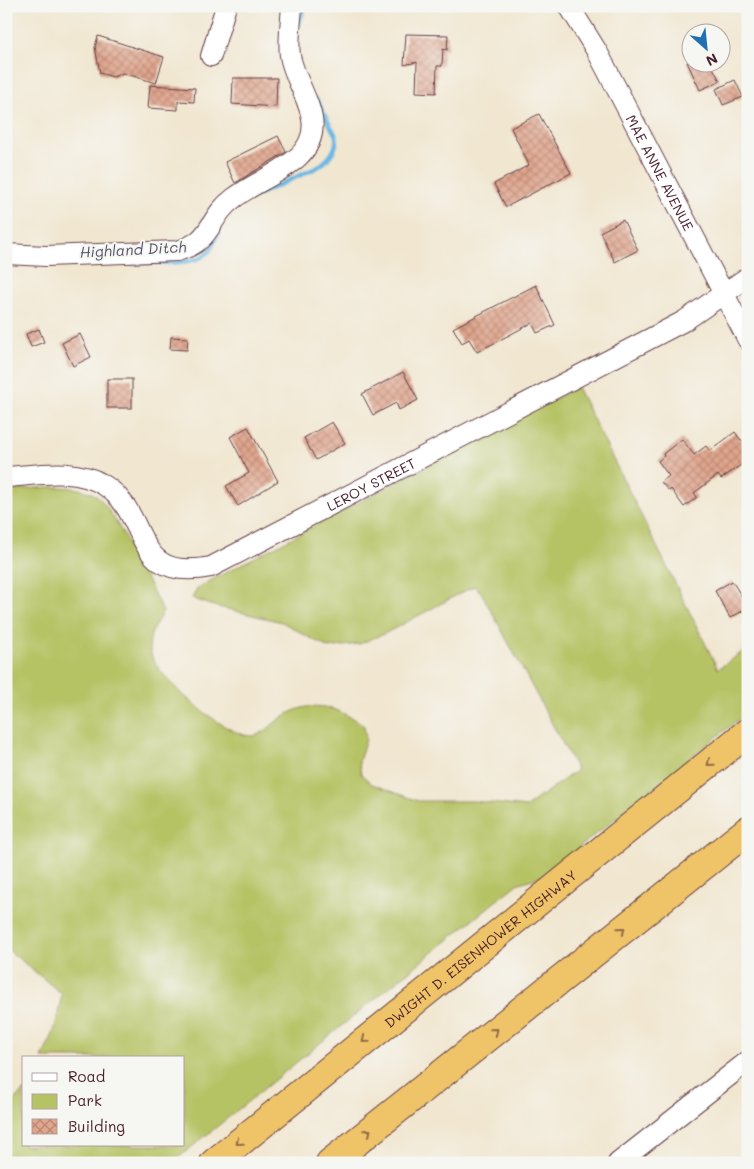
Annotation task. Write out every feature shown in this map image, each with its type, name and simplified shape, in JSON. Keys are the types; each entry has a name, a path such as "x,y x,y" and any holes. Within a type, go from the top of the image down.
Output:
{"highway":[{"name":"DWIGHT D. EISENHOWER HIGHWAY","path":"214,1163 748,732"},
{"path":"330,1163 748,830"}],"street":[{"path":"211,56 226,6"},
{"path":"6,254 46,256 186,248 204,237 215,217 232,200 297,158 310,141 314,124 290,56 292,6"},
{"name":"MAE ANNE AVENUE","path":"577,9 748,340"},
{"name":"LEROY STREET","path":"6,477 54,473 74,474 105,485 116,496 155,558 165,565 180,570 211,567 684,322 748,277"},
{"path":"618,1163 748,1061"}],"green space":[{"path":"577,387 718,669 748,648 748,712 545,875 517,884 172,1163 6,1163 6,1110 22,1092 22,1146 185,1146 185,1056 43,1056 54,1032 62,994 6,948 6,695 9,693 6,688 6,491 65,487 88,491 97,496 113,516 163,612 150,637 151,654 156,664 166,677 194,704 226,727 240,733 255,736 265,731 288,713 311,706 332,709 343,713 364,726 366,739 359,761 361,774 372,784 418,801 474,801 526,807 577,770 481,592 474,586 386,633 359,644 328,648 282,622 210,605 192,598 197,589"}],"building":[{"path":"406,34 448,35 447,50 443,49 442,66 437,66 436,93 416,92 417,62 404,65"},
{"path":"98,36 164,57 156,83 123,73 113,77 100,73 95,47"},
{"path":"692,72 715,72 720,81 700,90"},
{"path":"233,78 277,78 276,107 232,104"},
{"path":"735,80 743,97 723,105 716,89"},
{"path":"150,85 195,88 194,102 178,101 178,110 148,108"},
{"path":"539,114 571,173 506,207 494,184 529,165 511,128"},
{"path":"278,136 286,152 235,183 225,162"},
{"path":"623,220 638,250 615,262 600,232"},
{"path":"536,285 555,325 537,333 532,323 477,352 469,339 462,343 453,328"},
{"path":"39,329 44,342 31,347 26,334"},
{"path":"80,334 91,357 73,366 62,343"},
{"path":"171,337 188,338 187,350 170,349"},
{"path":"403,372 418,400 399,410 396,403 373,415 362,394"},
{"path":"107,379 132,379 132,408 107,408"},
{"path":"332,422 345,443 316,460 304,438"},
{"path":"248,427 278,481 238,506 226,486 249,473 230,437"},
{"path":"735,432 748,450 748,460 721,479 718,475 694,493 697,497 684,507 671,489 669,491 661,482 669,476 658,461 664,456 663,454 682,439 694,455 706,446 710,451"},
{"path":"732,581 742,597 748,594 748,608 730,618 715,591"}],"waterway":[{"name":"Highland Ditch","path":"299,24 305,6"},
{"name":"Highland Ditch","path":"251,198 318,167 332,154 336,136 316,99"},
{"name":"Highland Ditch","path":"131,263 170,263 200,258 211,249 220,230"}]}
